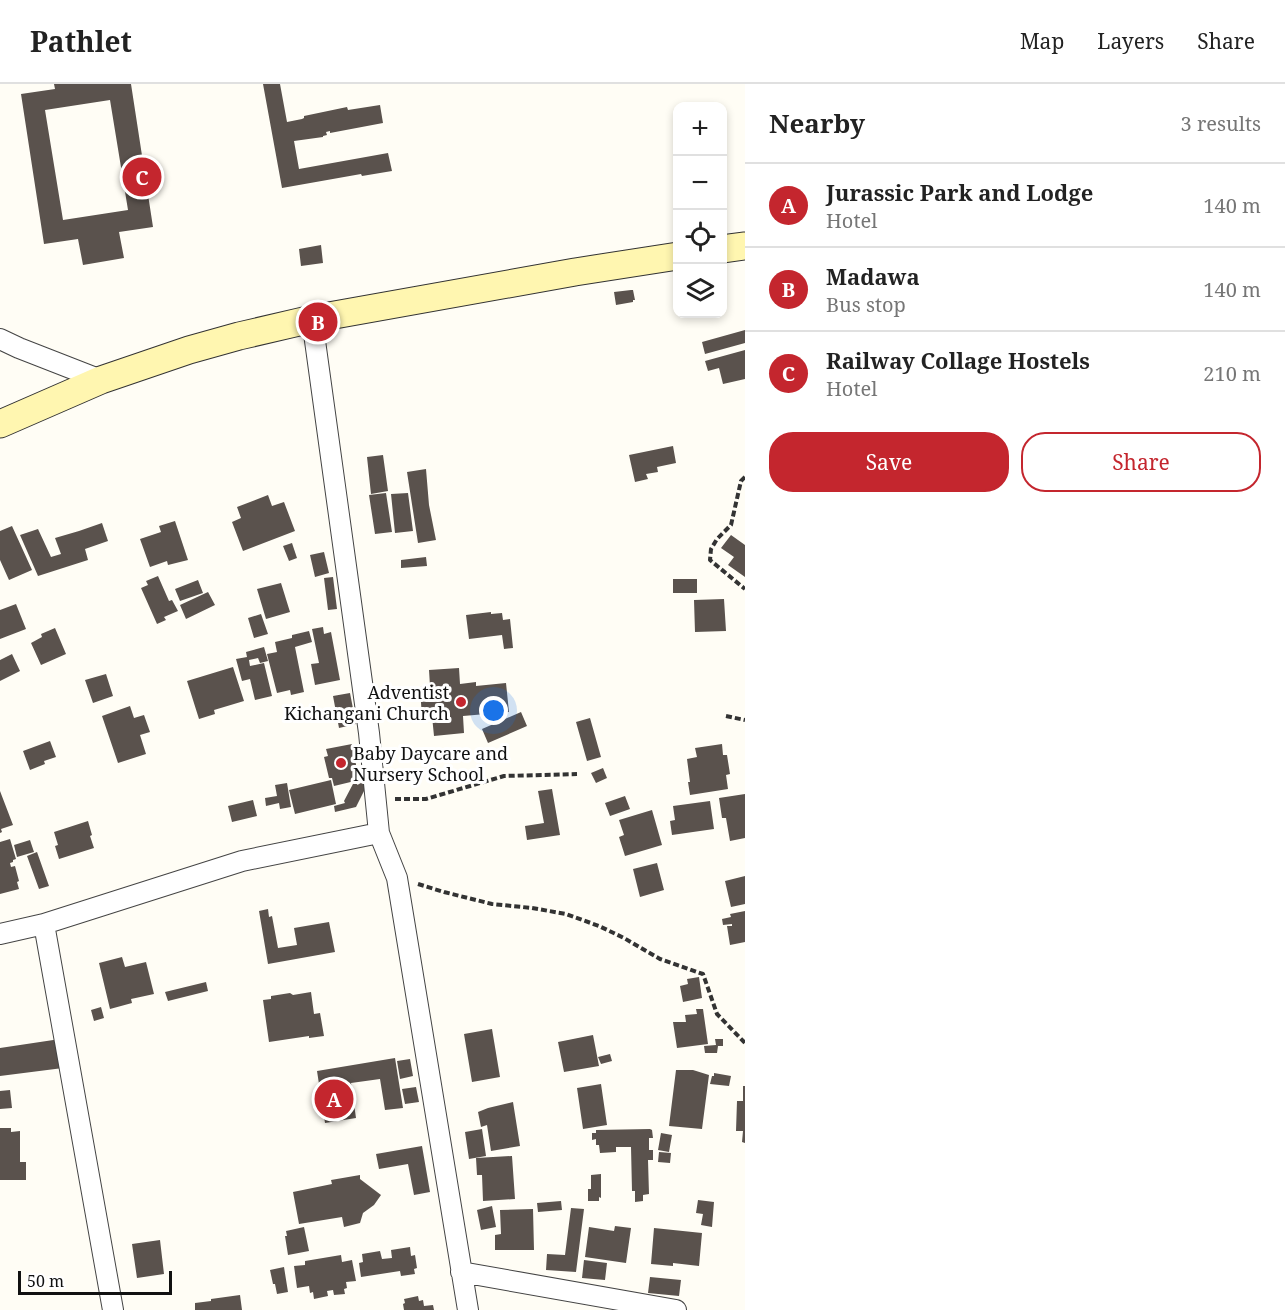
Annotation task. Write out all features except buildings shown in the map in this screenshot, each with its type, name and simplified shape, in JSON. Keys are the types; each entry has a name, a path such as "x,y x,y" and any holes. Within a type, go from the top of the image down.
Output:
{"street":[{"path":"727,248 745,246"},
{"path":"0,424 101,380 189,350 239,336 312,319 673,257"},
{"path":"312,319 369,734 379,833 398,878 468,1310"},
{"path":"0,339 101,380"},
{"path":"0,933 44,924 242,861 379,833"},
{"path":"44,924 113,1310"},
{"path":"461,1272 676,1310"}],"path":[{"path":"745,477 741,481 731,525 711,549 710,560 745,589"},
{"path":"726,716 745,720"},
{"path":"376,799 426,799 504,776 577,774"},
{"path":"398,878 492,904 566,914 624,938 660,959 703,974 717,1014 745,1043"}],"place":[{"name":"Railway Collage Hostels","path":"142,177"},
{"name":"Madawa","path":"318,322"},
{"name":"Adventist Kichangani Church","path":"461,702"},
{"name":"Baby Daycare and Nursery School","path":"341,763"},
{"name":"Jurassic Park and Lodge","path":"334,1099"}]}
